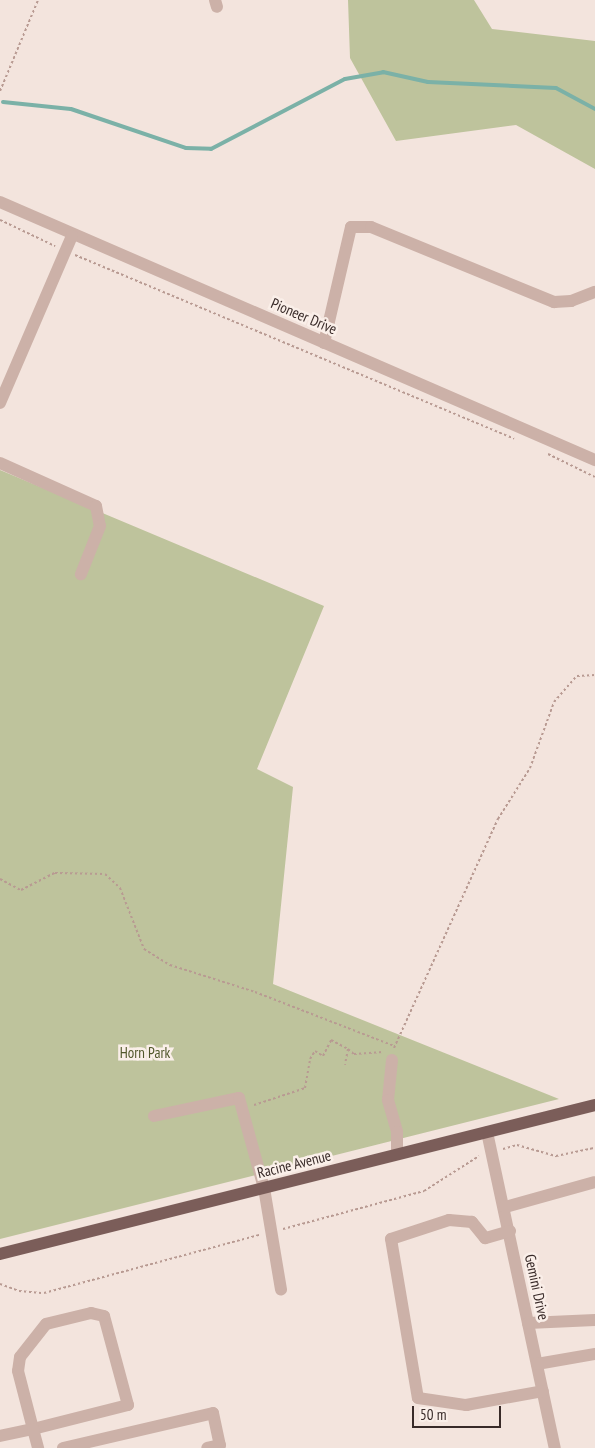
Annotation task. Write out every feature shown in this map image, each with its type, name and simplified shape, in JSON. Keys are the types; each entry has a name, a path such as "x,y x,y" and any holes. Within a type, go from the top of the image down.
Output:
{"main road":[{"name":"Racine Avenue","path":"0,1254 595,1105"}],"street":[{"name":"Pioneer Drive","path":"0,202 72,236 595,460"},
{"path":"324,343 352,227 371,228 554,302 571,301 595,292"},
{"path":"0,403 72,236"},
{"path":"0,463 96,506 100,526 81,574"},
{"path":"392,1055 388,1100 397,1132 397,1154"},
{"path":"154,1116 239,1098 264,1188 281,1290"},
{"name":"Gemini Drive","path":"487,1132 505,1207 554,1448"},
{"path":"505,1207 595,1182"},
{"path":"510,1231 485,1238 472,1222 450,1220 391,1239 418,1398 466,1405 542,1391"},
{"path":"0,1436 33,1428 128,1405 108,1320 98,1313 64,1319 39,1328 20,1357 18,1371 33,1428 38,1448"},
{"path":"528,1323 595,1320"},
{"path":"537,1364 595,1354"},
{"path":"63,1448 213,1413 220,1445 207,1448"}],"path":[{"path":"0,91 38,0"},
{"path":"0,220 58,248"},
{"path":"71,253 515,440"},
{"path":"542,451 595,477"},
{"path":"242,1108 305,1088 310,1059 315,1052 323,1056 331,1040 354,1054 392,1055 394,1046 481,864 498,819 530,768 554,702 577,676 595,675"},
{"path":"0,879 21,890 55,873 105,874 120,888 144,949 170,966 255,992 394,1046"},
{"path":"345,1065 348,1049"},
{"path":"518,1145 556,1156 595,1148"},
{"path":"0,1284 19,1291 44,1292 424,1191 476,1156"}],"green space":[{"path":"348,0 474,0 492,29 595,41 595,169 516,125 396,141 350,58"},
{"name":"Horn Park","path":"0,470 324,606 257,769 293,787 273,984 559,1099 0,1239"}],"waterway":[{"path":"3,102 71,109 186,148 211,149 345,79 383,72 428,82 556,88 595,109"}]}
